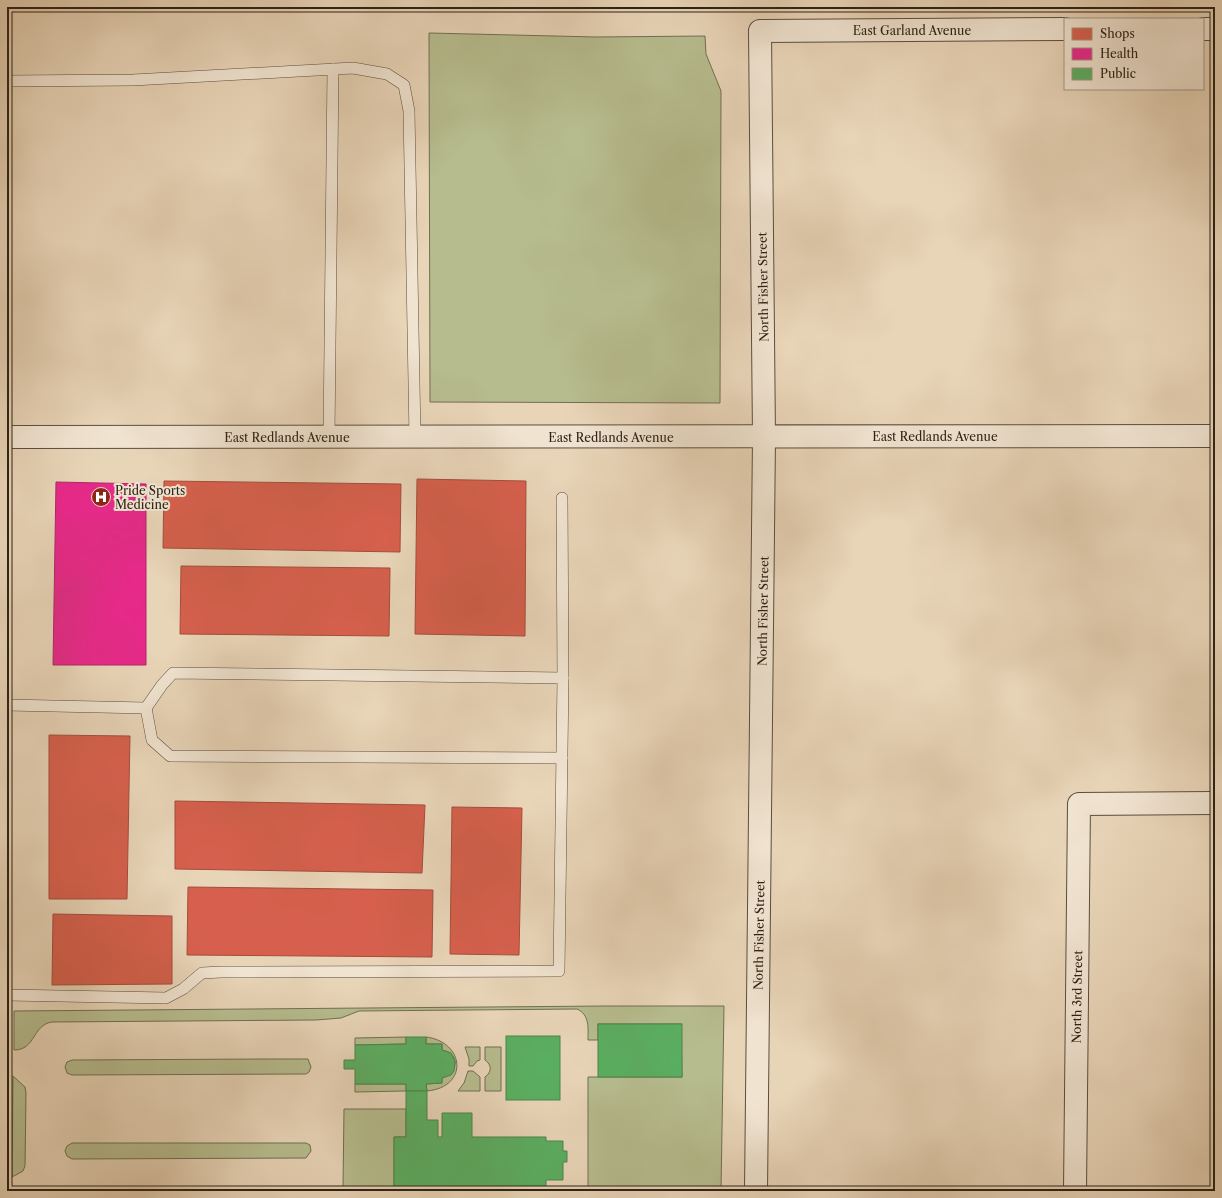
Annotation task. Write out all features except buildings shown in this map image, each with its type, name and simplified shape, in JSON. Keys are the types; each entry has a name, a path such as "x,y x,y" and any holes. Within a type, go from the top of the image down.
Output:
{"street":[{"name":"East Garland Avenue","path":"760,30 1064,29"},
{"path":"1204,29 1215,29"},
{"name":"North Fisher Street","path":"756,1191 764,437 760,30"},
{"name":"East Redlands Avenue","path":"7,437 1215,436"},
{"name":"North 3rd Street","path":"1075,1191 1079,804 1215,803"}],"lane":[{"path":"7,81 133,80 353,68 387,74 404,85 409,111 415,437"},
{"path":"329,437 333,69"},
{"path":"7,995 166,998 183,989 202,973 221,972 559,971 563,678 562,498"},
{"path":"562,758 170,756 152,740 146,708 162,685 173,674 563,678"},
{"path":"7,705 146,708"}],"green space":[{"path":"429,33 596,37 705,36 706,54 721,91 720,403 430,402"},
{"path":"724,1006 721,1191 588,1191 588,1077 682,1077 681,1024 598,1024 598,1040 588,1040 588,1026 586,1018 577,1009 359,1011 341,1018 316,1020 52,1022 41,1028 26,1046 21,1049 14,1050 14,1011"},
{"path":"406,1037 406,1044 355,1045 355,1038"},
{"path":"426,1037 439,1041 449,1047 455,1055 457,1064 455,1073 450,1082 441,1088 427,1091 426,1084 442,1083 442,1078 452,1072 455,1063 452,1055 442,1050 442,1044 426,1044"},
{"path":"465,1047 480,1047 480,1060 473,1066 469,1066 469,1059"},
{"path":"485,1047 501,1047 501,1091 485,1091 485,1077 490,1071 490,1066 485,1060"},
{"path":"308,1059 311,1067 309,1072 306,1074 72,1075 67,1073 65,1067 67,1062 72,1060"},
{"path":"468,1071 473,1071 480,1077 480,1091 458,1091 464,1083"},
{"path":"13,1076 25,1087 26,1093 25,1166 23,1171 12,1177"},
{"path":"355,1084 406,1084 406,1091 355,1092"},
{"path":"344,1109 406,1109 406,1137 394,1137 394,1191 350,1191 343,1187"},
{"path":"72,1143 306,1143 310,1145 311,1151 306,1158 72,1159 67,1156 65,1151 67,1146"}],"place":[{"name":"Pride Sports Medicine","path":"101,497"}]}
